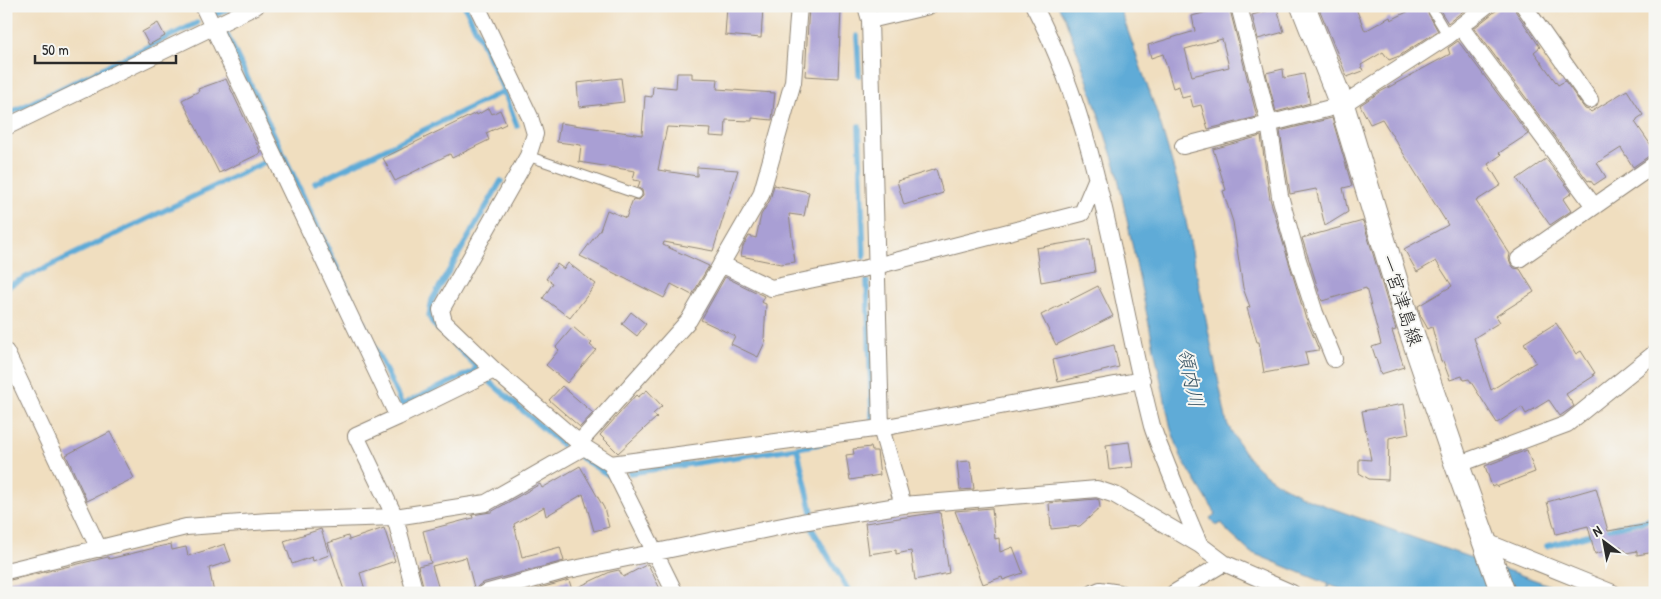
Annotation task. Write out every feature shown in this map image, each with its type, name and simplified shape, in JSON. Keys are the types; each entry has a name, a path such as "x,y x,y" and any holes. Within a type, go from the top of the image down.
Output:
{"main road":[{"name":"一宮津島線","path":"1303,6 1342,105 1408,322 1503,593"}],"street":[{"path":"203,6 398,417"},
{"path":"6,127 256,6"},
{"path":"477,6 530,117 535,134 528,156 441,310 444,322 494,370 582,445 611,464 675,593"},
{"path":"6,571 186,527 269,521 395,517 486,503 582,445 689,320 761,195 793,82 799,6"},
{"path":"903,505 881,428 868,13 929,6"},
{"path":"1034,6 1067,78 1087,144 1153,428 1200,545"},
{"path":"1240,6 1269,123 1280,196 1315,312 1334,359"},
{"path":"1183,146 1342,105 1454,31 1486,6"},
{"path":"1524,6 1590,100"},
{"path":"1454,31 1594,206"},
{"path":"1520,258 1655,164"},
{"path":"721,264 771,288 876,266 1082,213 1096,180"},
{"path":"6,352 99,549"},
{"path":"1457,465 1568,424 1655,353"},
{"path":"414,593 395,517 356,436 494,370"},
{"path":"611,464 881,428 1142,380"},
{"path":"485,593 564,571 802,522 903,505 1097,489 1115,495 1200,545 1224,563 1292,593"},
{"path":"1487,549 1614,593"},
{"path":"1174,593 1224,563"},
{"path":"1093,593 1100,590 1120,593"}],"lane":[{"path":"1430,6 1454,31"},
{"path":"528,156 637,194"}],"water":[{"name":"領内川","path":"1058,6 1119,6 1158,116 1179,187 1227,423 1253,463 1287,489 1312,500 1388,529 1571,593 1350,593 1330,585 1327,593 1325,593 1328,584 1250,552 1228,532 1222,523 1216,526 1210,518 1216,514 1182,459 1171,429 1116,168 1084,70 1065,18"}],"building":[{"path":"727,6 763,8 761,38 725,35"},
{"path":"809,6 822,6 822,9 841,10 838,78 805,76"},
{"path":"1229,6 1257,117 1208,129 1201,105 1193,107 1190,96 1182,98 1179,86 1173,88 1163,54 1151,58 1148,45 1195,31 1192,16","holes":["1222,39 1229,67 1192,76 1185,49"]},
{"path":"1318,6 1355,6 1365,31 1390,17 1391,20 1419,6 1424,6 1438,31 1399,56 1389,60 1383,52 1361,65 1363,71 1347,77"},
{"path":"1439,6 1464,6 1466,9 1448,23"},
{"path":"1502,6 1514,6 1516,12 1540,47 1534,52 1558,85 1565,81 1585,109 1591,112 1627,90 1643,115 1635,122 1655,151 1655,154 1633,167 1621,148 1597,163 1606,177 1594,185 1590,180 1588,181 1474,28"},
{"path":"1277,8 1284,32 1258,39 1252,15"},
{"path":"158,23 165,36 149,45 142,32"},
{"path":"1458,41 1528,134 1499,153 1501,155 1488,164 1501,185 1476,201 1510,254 1511,264 1514,268 1520,269 1534,292 1496,316 1500,322 1474,338 1491,390 1536,362 1524,343 1556,323 1576,354 1581,351 1595,373 1593,374 1594,376 1566,394 1574,406 1560,416 1549,400 1526,414 1522,407 1497,423 1469,379 1464,380 1462,376 1450,380 1443,361 1441,362 1432,327 1428,329 1420,315 1418,306 1452,286 1436,261 1417,272 1404,249 1448,225 1382,119 1370,124 1360,105 1450,54 1448,48"},
{"path":"1283,69 1284,78 1304,74 1310,103 1276,112 1266,73"},
{"path":"677,73 692,73 692,78 718,79 717,89 775,93 772,120 752,118 752,121 726,120 725,137 710,136 711,129 667,127 658,170 697,176 697,167 738,170 713,251 664,242 663,245 709,266 692,295 671,284 664,298 580,256 600,230 607,210 626,218 633,199 639,200 643,196 642,190 638,188 640,181 633,180 635,171 579,162 581,145 557,142 560,123 642,135 645,96 652,97 653,86 676,88"},
{"path":"621,78 624,102 579,107 577,83"},
{"path":"226,79 261,153 219,173 182,100 199,91 198,89"},
{"path":"489,108 492,114 500,110 506,124 486,133 489,140 452,158 450,154 395,181 383,158"},
{"path":"1332,118 1352,186 1343,188 1348,212 1325,226 1316,189 1290,194 1280,131"},
{"path":"1261,136 1270,199 1305,316 1319,350 1305,352 1308,365 1264,373 1259,342 1257,342 1247,308 1250,307 1243,288 1233,222 1223,191 1226,190 1213,149"},
{"path":"1546,159 1572,193 1563,199 1571,211 1550,225 1517,179"},
{"path":"936,169 943,193 904,205 897,181"},
{"path":"774,185 809,192 804,216 789,214 795,262 781,264 741,256 743,246 749,236 756,238 761,215 770,200"},
{"path":"1363,221 1396,330 1392,331 1404,367 1381,374 1372,347 1381,344 1366,288 1322,301 1302,238"},
{"path":"1090,239 1095,272 1041,282 1036,248"},
{"path":"568,263 596,284 570,318 543,298 553,283 546,279 557,264 564,269"},
{"path":"725,277 764,296 761,302 766,304 764,339 766,340 758,357 731,344 735,336 701,320"},
{"path":"1098,286 1113,316 1056,345 1041,315"},
{"path":"631,312 646,324 637,336 622,324"},
{"path":"573,327 592,343 590,345 596,350 567,383 546,365 559,350 556,347"},
{"path":"1114,345 1119,367 1058,382 1053,360"},
{"path":"562,386 593,413 580,427 549,400"},
{"path":"647,390 662,406 653,414 657,417 618,453 600,435 636,395 638,397"},
{"path":"1404,404 1409,434 1389,438 1388,480 1369,479 1359,473 1359,459 1371,460 1362,411"},
{"path":"110,432 134,478 87,501 66,455"},
{"path":"1129,442 1133,467 1109,470 1106,445"},
{"path":"871,447 872,451 877,451 880,475 850,480 846,455 854,454 853,449"},
{"path":"1527,450 1535,472 1492,487 1485,466"},
{"path":"970,461 974,489 960,490 957,462"},
{"path":"580,466 604,508 609,527 594,531 583,494 546,516 544,507 514,524 522,557 560,547 564,561 482,583 475,591 466,557 432,566 440,593 425,593 418,566 431,563 423,531 473,518 472,515 491,512 540,484 542,488"},
{"path":"1596,488 1608,531 1655,523 1655,552 1637,555 1637,551 1626,553 1625,550 1621,551 1621,546 1595,554 1588,526 1556,534 1547,502"},
{"path":"1099,500 1100,508 1080,526 1051,529 1049,503"},
{"path":"992,508 995,539 999,538 1000,552 1013,547 1023,573 1003,580 1002,577 983,584 955,511"},
{"path":"940,512 949,573 915,580 911,551 896,554 896,550 869,554 865,523"},
{"path":"384,528 395,561 360,573 366,593 345,593 328,543 348,536 349,540"},
{"path":"321,529 329,555 313,561 312,557 292,564 284,541"},
{"path":"171,544 172,550 186,547 188,556 225,544 231,561 209,568 214,593 6,593 6,581"},
{"path":"648,564 662,593 523,593 569,580 572,590 610,572 619,570 623,577"}],"waterway":[{"path":"213,6 217,14 233,6"},
{"path":"465,6 504,91 517,126"},
{"path":"6,115 197,23"},
{"path":"226,33 402,405 472,372 477,367 433,324 429,316 432,300 501,181"},
{"path":"857,36 859,75"},
{"path":"315,183 504,91"},
{"path":"859,126 864,257"},
{"path":"6,287 269,160"},
{"path":"867,282 872,418"},
{"path":"490,382 562,445"},
{"path":"797,448 825,443"},
{"path":"630,473 797,448 812,512"},
{"path":"581,458 610,476"},
{"path":"1547,546 1655,517"},
{"path":"812,529 850,593"}]}
